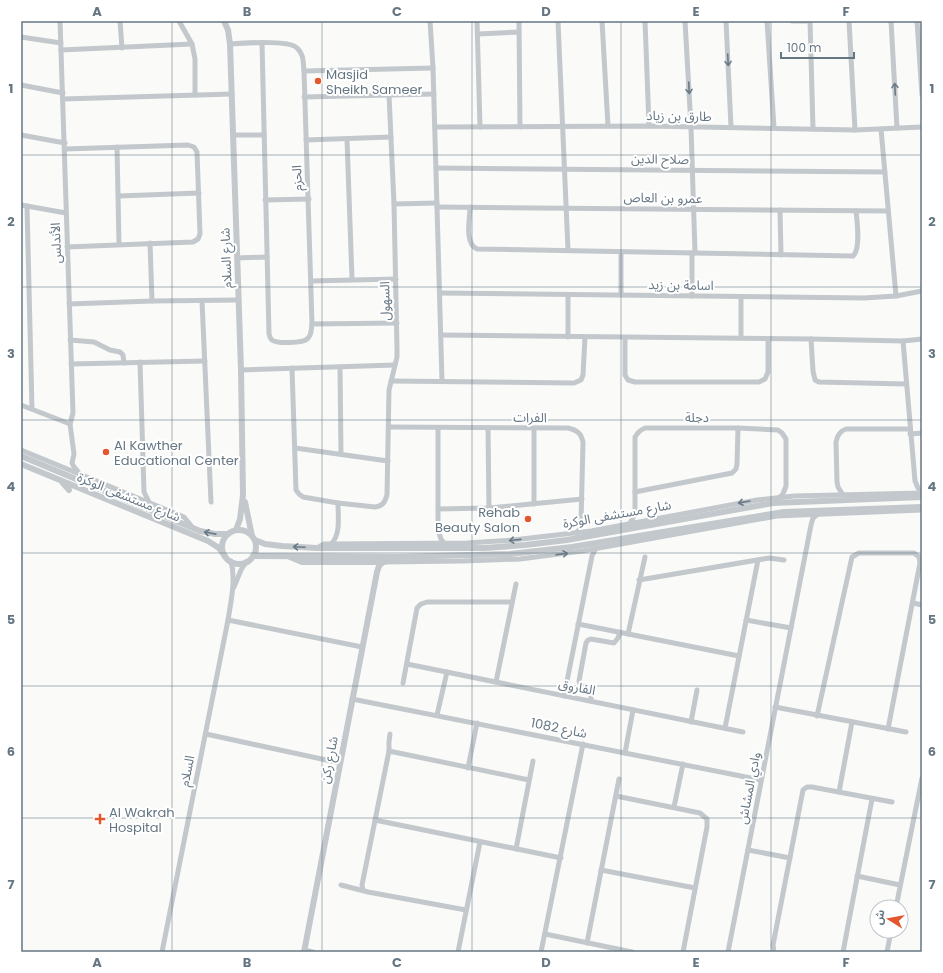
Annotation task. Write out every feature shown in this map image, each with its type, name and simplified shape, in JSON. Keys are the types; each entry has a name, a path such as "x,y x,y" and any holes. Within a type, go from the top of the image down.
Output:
{"street":[{"name":"الأندلس","path":"60,21 73,413 70,424 74,454 72,463"},
{"path":"120,21 122,48"},
{"path":"179,21 192,44 195,59 195,95"},
{"name":"شارع السلام","path":"224,21 228,30 230,44 241,370 243,495 240,519 236,530"},
{"path":"430,21 434,94 442,381"},
{"path":"477,21 480,127"},
{"path":"519,21 520,127"},
{"path":"558,21 566,169 568,250"},
{"path":"602,21 608,126"},
{"path":"644,21 648,126"},
{"path":"686,21 694,209 692,296"},
{"path":"726,21 731,127"},
{"path":"767,21 774,128"},
{"path":"792,21 810,21 813,129"},
{"path":"849,21 855,130"},
{"path":"891,21 897,128"},
{"path":"917,21 921,60 922,95"},
{"path":"478,34 519,32"},
{"path":"21,37 61,44"},
{"path":"237,258 267,257 262,43"},
{"path":"61,50 192,44"},
{"name":"الحزم","path":"230,44 291,44 297,47 302,54 309,199 312,324 311,333 308,339 302,342 277,342 272,340 268,334 267,257"},
{"path":"304,71 433,68"},
{"path":"21,85 63,93"},
{"path":"63,99 232,94"},
{"path":"304,97 434,94"},
{"name":"السهول","path":"338,503 375,507 384,504 388,495 389,390 397,357 394,204 389,95"},
{"name":"طارق بن زياد","path":"435,127 648,126 855,130 922,127"},
{"path":"881,129 896,296"},
{"path":"21,135 65,146 117,147 188,145 194,147 197,152 200,234 198,239 193,242 67,247"},
{"path":"233,135 264,135"},
{"path":"306,140 391,137"},
{"path":"347,139 352,279"},
{"path":"117,147 119,244"},
{"name":"صلاح الدين","path":"436,168 885,172"},
{"path":"119,196 199,193"},
{"path":"265,200 309,199"},
{"name":"عمرو بن العاص","path":"394,204 470,207 888,211"},
{"path":"32,409 24,206 66,212"},
{"path":"470,207 469,241 472,247 477,249 853,256 857,246 856,211"},
{"path":"780,210 781,255"},
{"path":"150,243 152,301"},
{"path":"621,252 621,295"},
{"path":"311,281 396,279"},
{"name":"اسامة بن زيد","path":"440,293 864,298 896,296 922,291"},
{"path":"568,295 568,337"},
{"path":"741,297 741,338"},
{"path":"69,304 238,300"},
{"path":"202,301 211,502"},
{"path":"312,324 397,323"},
{"path":"441,335 903,341 922,339"},
{"path":"391,381 574,383 581,380 583,375 585,337"},
{"path":"625,338 625,375 628,380 635,382 759,382 765,379 768,372 768,339"},
{"path":"811,339 813,371 815,380 819,382 906,384"},
{"path":"70,340 90,341 110,350 120,352 124,355 124,363"},
{"path":"903,341 910,432 916,481 918,488 922,493"},
{"path":"71,364 205,361"},
{"path":"140,362 144,487 145,497 149,502"},
{"path":"241,370 395,366"},
{"path":"340,367 341,454"},
{"path":"292,368 296,490 303,497 338,503 338,533 340,539 345,543"},
{"path":"21,405 70,424"},
{"name":"الفرات","path":"388,427 568,428 579,432 583,442 582,522 576,533 566,540"},
{"path":"438,428 438,535 444,543 452,548"},
{"path":"488,428 489,508"},
{"name":"دجلة","path":"630,523 635,512 635,442 637,432 645,428 738,428 778,430 782,433 786,440 786,486 780,497 773,503"},
{"path":"635,492 732,473 736,469 737,464 738,428"},
{"path":"534,429 534,504"},
{"path":"843,495 837,482 836,442 841,432 846,429 922,433"},
{"path":"295,448 388,461"},
{"name":"شارع مستشفى الوكرة","path":"21,450 184,517 193,528"},
{"name":"شارع مستشفى الوكرة","path":"21,456 193,528 215,534 228,534"},
{"path":"48,468 64,468 72,463 80,474"},
{"name":"شارع مستشفى الوكرة","path":"21,464 208,541 219,548 225,556"},
{"path":"61,481 69,490"},
{"path":"909,493 916,481"},
{"path":"828,495 835,487 837,482"},
{"path":"786,486 794,496 805,501"},
{"path":"131,495 141,491 144,487"},
{"name":"شارع مستشفى الوكرة","path":"317,548 324,544 345,543 444,543 513,540 591,531 644,520 780,497 922,493"},
{"name":"شارع السلام","path":"243,495 253,538"},
{"name":"شارع مستشفى الوكرة","path":"253,538 265,544 317,548 485,548 566,540 773,503 922,497"},
{"path":"438,509 489,508 582,499"},
{"name":"شارع مستشفى الوكرة","path":"253,556 483,556 572,547 795,511 922,507"},
{"path":"816,515 828,510"},
{"name":"شارع مستشفى الوكرة","path":"289,556 302,562 520,559 582,551 777,516 922,510"},
{"path":"795,511 808,518 811,525"},
{"path":"635,512 637,516 644,520"},
{"name":"وادي المشاش","path":"728,952 811,525 813,518 816,515"},
{"path":"582,522 586,528 591,531"},
{"path":"236,530 245,531 253,538 256,548 253,556 246,562 236,563 225,556 223,551 223,542 228,534 236,530"},
{"path":"432,543 438,530"},
{"path":"331,544 336,539 338,533"},
{"path":"572,547 587,552 591,560"},
{"path":"564,696 591,560 596,548"},
{"path":"817,716 852,557 859,553 910,552 918,554 920,563 888,729"},
{"name":"شارع مستشفى الوكرة","path":"383,562 396,557"},
{"path":"628,634 644,557"},
{"path":"640,580 769,558 784,560"},
{"path":"725,728 758,560"},
{"name":"السلام","path":"162,952 228,620 232,594 233,569 231,561"},
{"name":"السلام","path":"232,594 241,570 246,562"},
{"path":"371,562 375,566 377,572"},
{"name":"شارع ركن","path":"304,951 377,572 379,566 383,562"},
{"path":"496,682 516,584"},
{"path":"403,683 417,608 421,604 427,602 512,602"},
{"path":"913,603 922,605"},
{"path":"228,620 362,647"},
{"path":"746,620 791,628"},
{"path":"578,624 739,656"},
{"path":"591,701 591,690 581,686 579,681 586,643 591,639 614,643 620,632"},
{"name":"الفاروق","path":"407,664 743,732"},
{"path":"437,716 446,672"},
{"path":"691,722 697,690"},
{"name":"شارع 1082","path":"352,699 761,780"},
{"path":"775,707 906,732"},
{"path":"624,752 633,710"},
{"path":"839,792 852,722"},
{"path":"468,768 477,723"},
{"path":"206,734 340,763"},
{"path":"363,890 362,885 389,752 390,734"},
{"path":"541,952 583,744"},
{"path":"389,752 529,780"},
{"path":"516,849 533,761"},
{"path":"674,807 683,764"},
{"path":"897,899 922,778"},
{"path":"587,943 619,779"},
{"path":"774,952 773,945 803,790 808,787 812,787 892,802"},
{"path":"616,796 700,813 705,816 708,821 683,952"},
{"path":"843,952 872,799"},
{"path":"375,820 560,858"},
{"path":"460,950 466,910 480,842"},
{"path":"748,850 790,858"},
{"path":"601,870 695,888"},
{"path":"858,876 900,885"},
{"path":"341,885 466,910"},
{"path":"545,934 629,952"},
{"path":"887,952 889,939"},
{"path":"304,951 313,952"}],"place":[{"name":"Masjid Sheikh Sameer","path":"318,81"},
{"name":"Al Kawther Educational Center","path":"106,452"},
{"name":"Rehab Beauty Salon","path":"528,519"},
{"name":"Al Wakrah Hospital","path":"100,819"}]}
